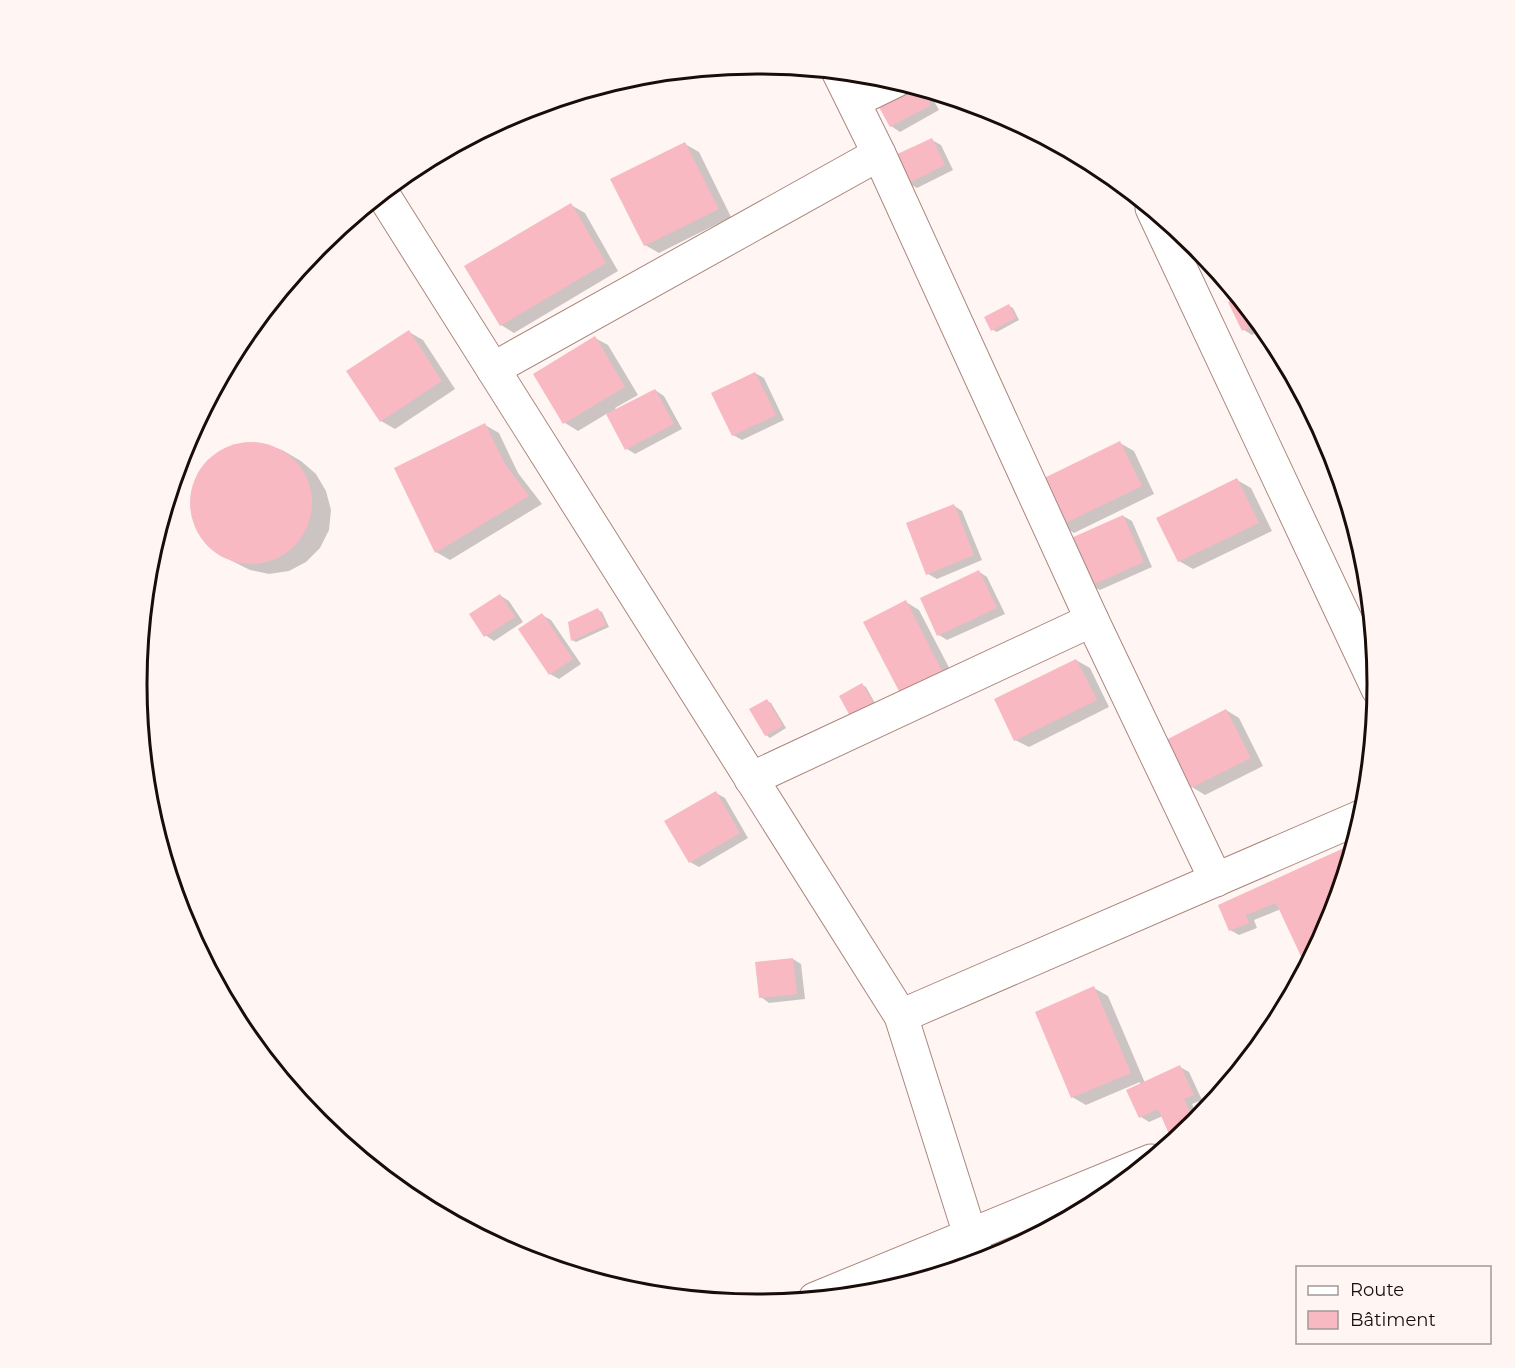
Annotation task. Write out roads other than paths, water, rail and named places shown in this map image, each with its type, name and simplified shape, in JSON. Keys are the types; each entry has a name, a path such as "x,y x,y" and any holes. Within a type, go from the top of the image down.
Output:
{"street":[{"path":"843,80 879,154 1092,620 1216,880"},
{"path":"854,101 884,87"},
{"path":"493,369 879,154"},
{"path":"386,200 901,1016 975,1249"},
{"path":"1160,225 1368,667"},
{"path":"751,779 1092,620"},
{"path":"901,1016 1352,821"},
{"path":"856,1286 975,1249 1113,1180"}]}
